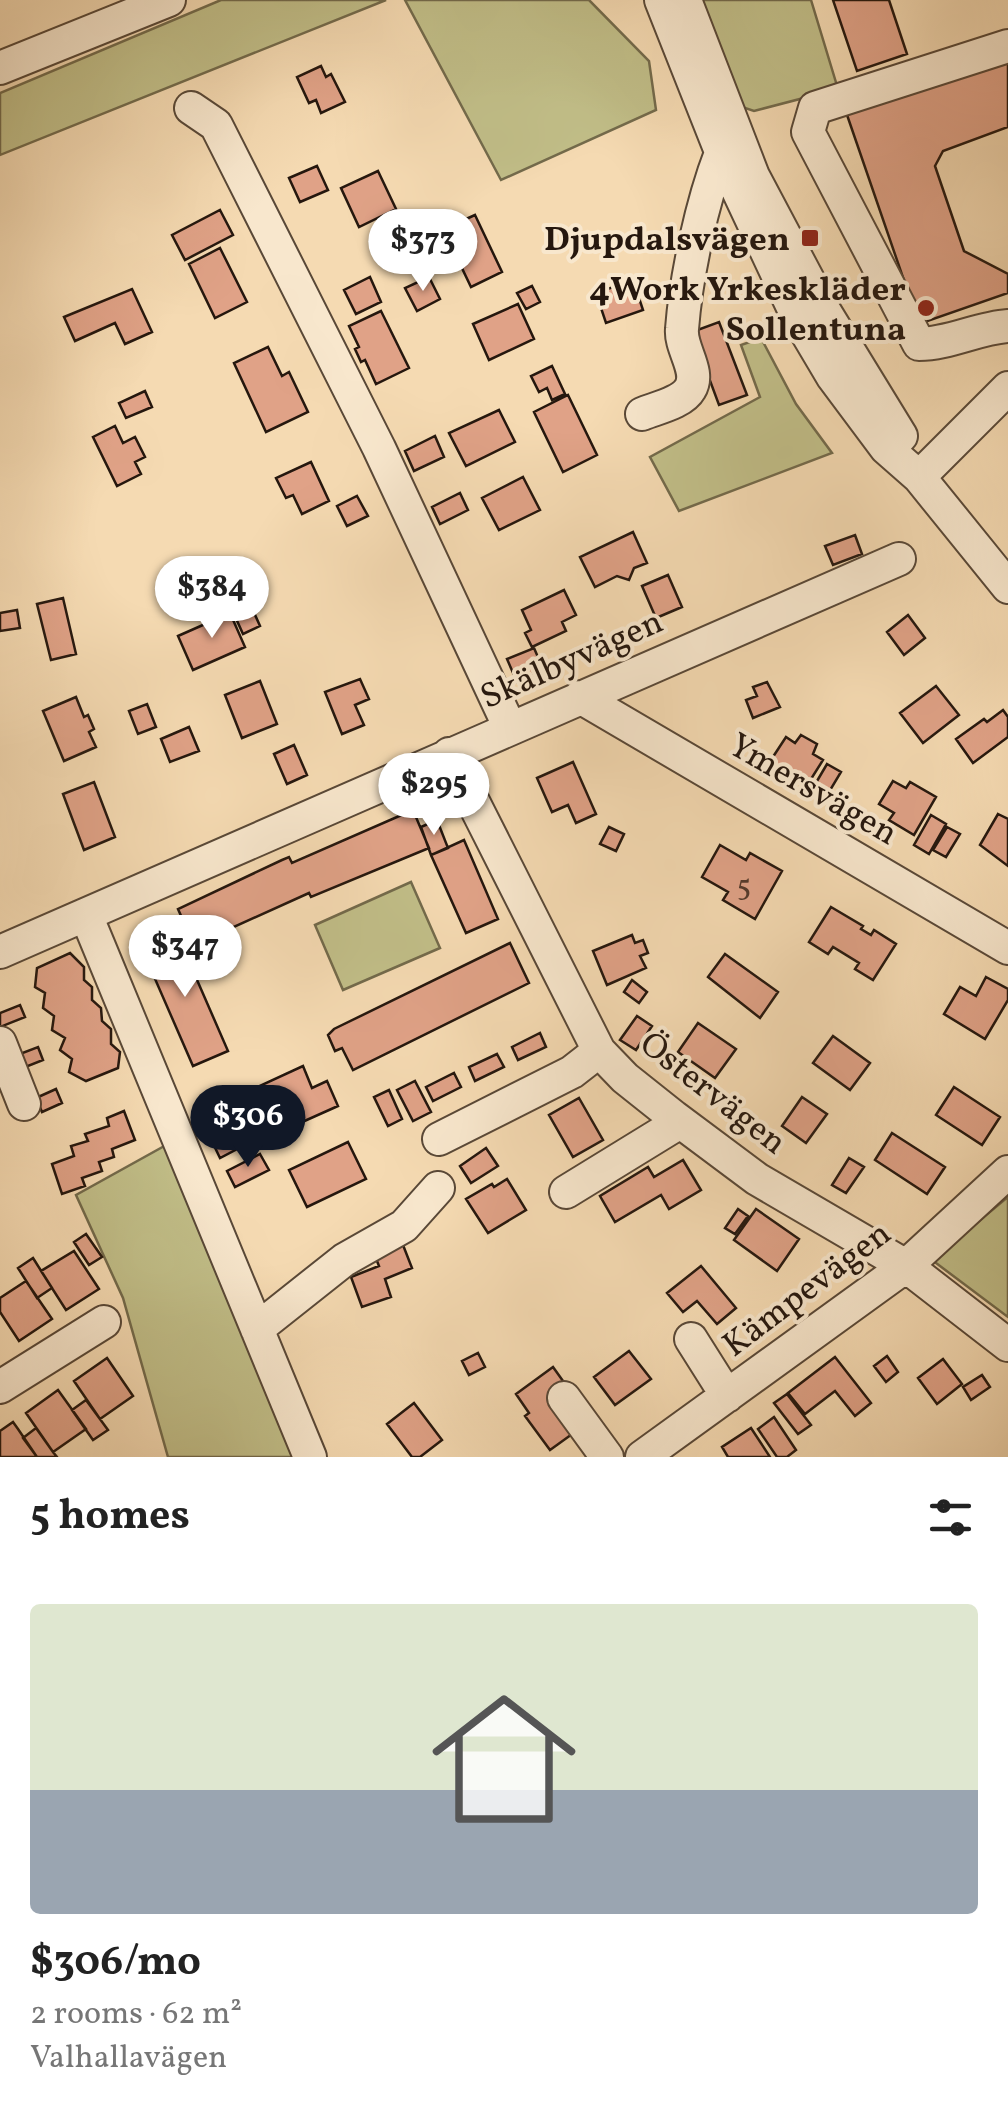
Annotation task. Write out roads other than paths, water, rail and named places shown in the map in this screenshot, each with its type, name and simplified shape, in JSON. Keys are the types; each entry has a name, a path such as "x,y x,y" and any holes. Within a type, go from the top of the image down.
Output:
{"street":[{"path":"0,68 168,0"},
{"path":"660,0 766,254 833,378 886,448 919,477 1008,587"},
{"path":"685,0 753,176 826,312 901,436 919,477"},
{"path":"1008,46 815,108 808,132 844,220 919,344 1008,326"},
{"path":"191,108 216,124 379,448 510,728"},
{"path":"642,414 683,397 692,387 693,370 681,339 683,316 710,182 721,152"},
{"path":"919,477 1008,388"},
{"name":"Skälbyvägen","path":"0,952 899,559"},
{"name":"Ymersvägen","path":"580,697 1008,948"},
{"name":"Östervägen","path":"449,754 599,1051 624,1078 757,1179 906,1266 1008,1345"},
{"path":"86,914 310,1457"},
{"path":"0,1043 24,1104"},
{"path":"439,1140 572,1072 599,1051"},
{"path":"566,1192 680,1122"},
{"name":"Kämpevägen","path":"642,1457 906,1266 1008,1172"},
{"path":"258,1329 344,1260 404,1226 438,1188"},
{"path":"0,1387 104,1322"},
{"path":"691,1339 728,1396"},
{"path":"564,1398 607,1457"}],"place":[{"name":"Djupdalsvägen","path":"810,238"},
{"name":"4Work Yrkeskläder Sollentuna","path":"926,308"}]}
